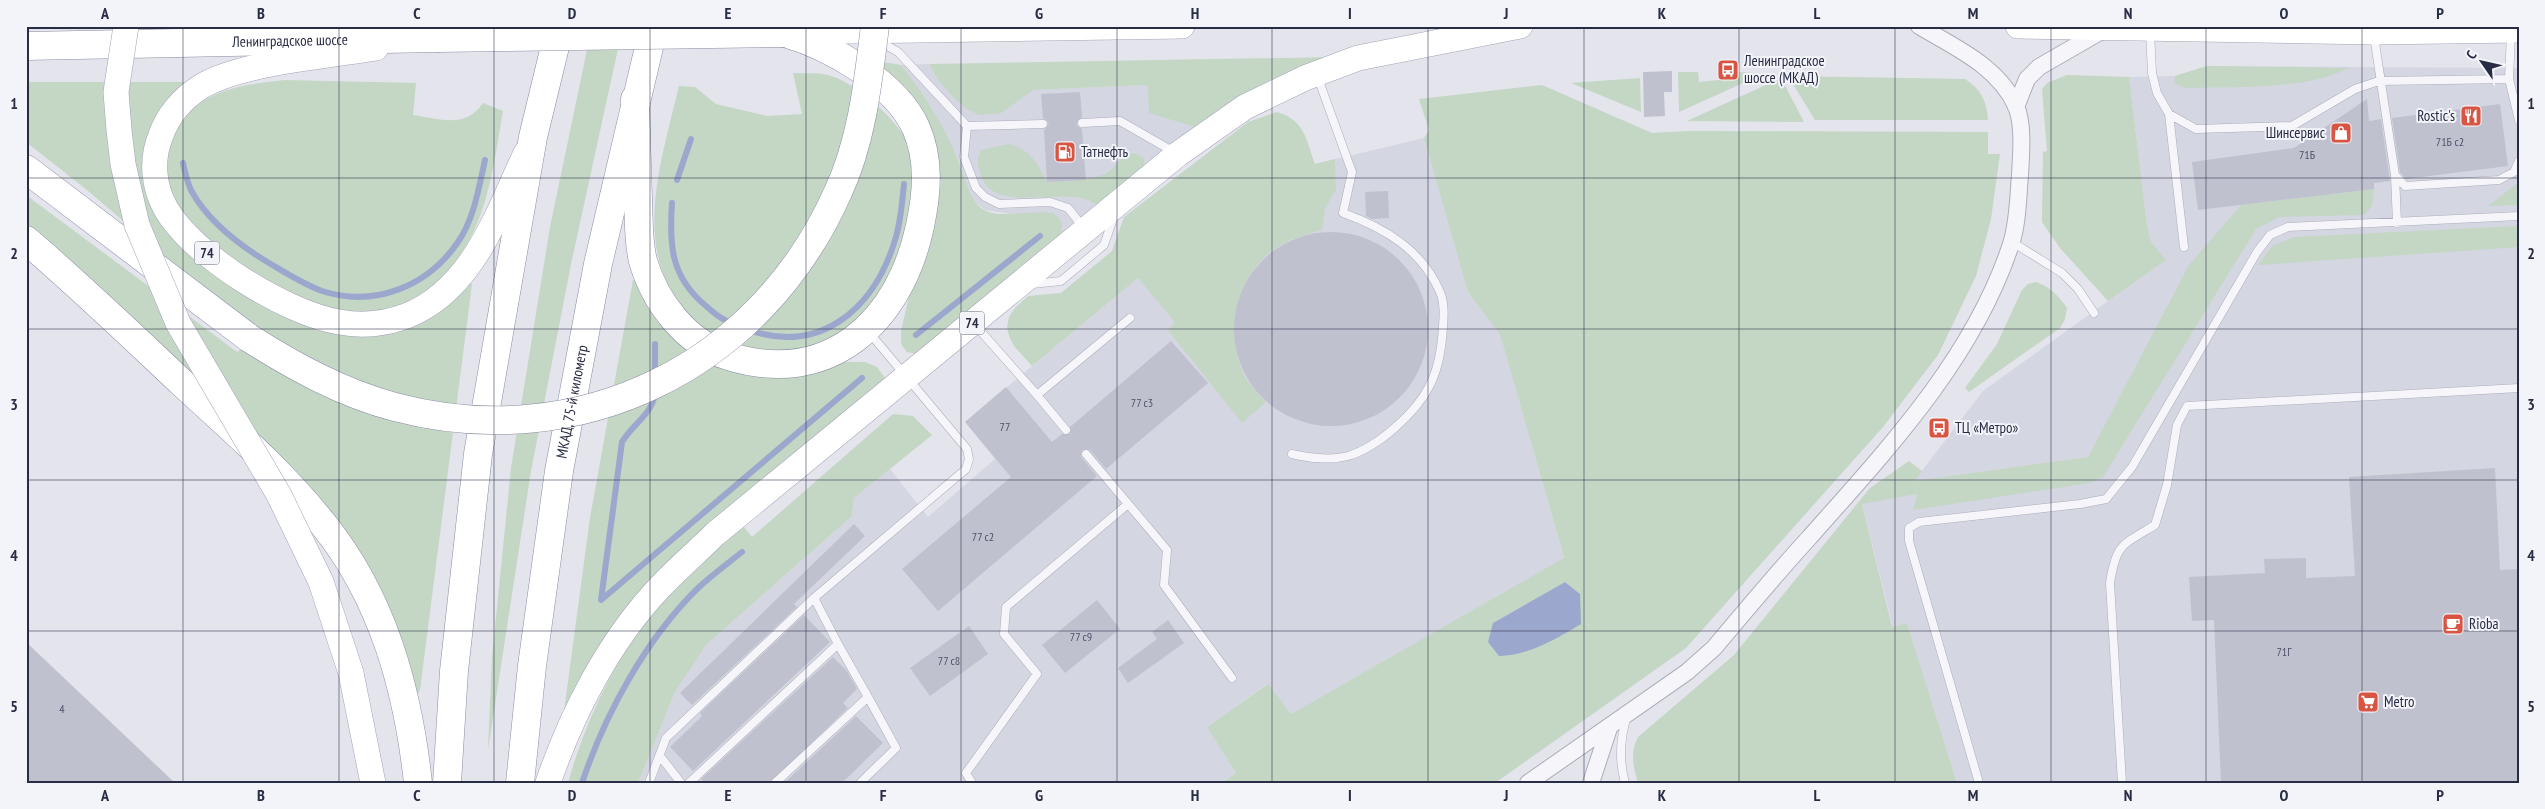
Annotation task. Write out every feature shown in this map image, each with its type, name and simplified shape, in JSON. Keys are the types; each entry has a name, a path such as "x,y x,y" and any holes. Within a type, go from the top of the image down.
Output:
{"highway":[{"path":"446,783 454,671 478,454 533,137 560,26"},
{"name":"МКАД, 75-й километр","path":"520,783 532,666 559,471 598,264 635,99 654,26"},
{"path":"26,169 249,338 304,371 364,397 395,407 453,417 501,419 554,415 588,409 657,385 686,369 741,328 771,297 805,253 839,192 852,156 863,109 869,29"},
{"path":"635,99 640,243 643,261 658,296 680,326 704,346 722,354 768,364 794,363 813,359 834,351 867,330 883,313 894,296 913,256 924,206 926,182 921,142 906,112 879,84 859,69 811,40 785,32"},
{"name":"Ленинградское шоссе","path":"26,46 785,32"},
{"path":"26,240 241,436 324,526 359,578 388,642 399,672 408,712 418,783"}],"main road":[{"path":"126,26 116,92 118,130 123,164 137,225 178,323 279,495 322,582 351,672 373,783"},
{"name":"Ленинградское шоссе","path":"785,32 869,29 1182,26"},
{"name":"74","path":"548,783 582,698 618,640 659,588 715,534 1178,154 1245,107 1316,73 1358,58 1520,26"},
{"path":"2018,26 2105,29 2374,32 2515,30"},
{"name":"74","path":"437,38 250,69 219,77 199,88 174,111 159,140 155,158 155,176 165,208 192,241 212,257 237,275 290,306 314,316 338,322 362,325 386,322 408,315 443,293 471,261 484,241 533,137"}],"street":[{"path":"1528,783 1628,715 1687,672 1714,648 1862,478 1948,370 1974,329 1993,292 2012,242 2018,207 2022,145 2016,107 1988,70 1919,26"},
{"path":"2016,107 2027,79 2039,67 2105,29"},
{"path":"1591,783 1609,728"}],"lane":[{"path":"869,29 898,52 967,126 1043,124"},
{"path":"2150,29 2155,86 2169,114 2184,247"},
{"path":"2515,30 2510,79 2519,120"},
{"path":"2374,32 2379,81 2395,176 2397,223"},
{"path":"1292,454 1316,459 1348,456 1378,441 1406,418 1430,386 1442,348 1441,294 1427,268 1410,248 1390,234 1344,213 1352,172 1316,73"},
{"path":"2169,114 2196,129 2292,126 2355,89 2379,81 2510,79"},
{"path":"1082,123 1120,121 1178,154"},
{"path":"967,126 964,157 976,188 985,198 999,204 1050,202 1068,208 1085,230"},
{"path":"2395,176 2405,186 2499,180 2514,172 2519,161"},
{"path":"1018,285 1061,281 1104,245 1118,203"},
{"path":"1979,783 1909,541 1909,528 1919,522 2080,504 2106,499 2132,467 2257,252 2270,236 2288,227 2519,216"},
{"path":"2012,242 2062,273 2078,289 2094,313"},
{"path":"1037,396 1130,318"},
{"path":"973,322 1066,430"},
{"path":"649,783 666,738 814,598 966,469 969,459 967,449 867,330"},
{"path":"2122,783 2110,583 2114,558 2126,542 2155,525 2166,485 2176,425 2187,406 2519,388"},
{"path":"1086,454 1167,550 1164,585 1232,678"},
{"path":"972,783 966,773 1037,674 1004,634 1006,607 1128,504"},
{"path":"814,598 896,748 860,783"},
{"path":"690,783 838,644"},
{"path":"775,783 868,697"},
{"path":"1625,783 1621,769 1622,732 1628,715"},
{"path":"660,756 681,783"}],"shaded area":[{"path":"929,64 938,80 968,110 1033,90 1148,85 1199,128 1058,242 1006,213 985,210 976,203 970,194 958,159 932,108 901,65"},
{"path":"2207,66 2519,68 2519,783 1957,783 1907,623 1893,628 1862,503 1917,494 1914,481 1983,391 2165,260 2151,242 2147,225 2129,77 2175,76"},
{"path":"1424,138 1468,292 1500,333 1564,559 1291,714 1267,684 1207,727 1236,773 1222,783 638,783 675,692 707,644 852,516 854,498 890,469 928,517 995,459 965,422 1138,278 1315,164"}],"green space":[{"path":"592,26 623,26 571,264 531,471 488,750 492,657 511,468 550,227"},
{"path":"1337,57 1199,128 1149,113 1148,85 1033,90 1001,113 980,115 968,110 954,98 938,80 929,64"},
{"path":"877,61 901,65 919,90 951,142 970,192 980,207 991,213 999,214 1053,213 1060,219 1062,226 1058,242 917,354 907,352 901,344 901,331 910,292 935,223 941,181 935,146"},
{"path":"2207,66 2348,68 2332,75 2312,80 2269,86 2185,88 2174,83 2175,76"},
{"path":"1678,72 1698,72 1699,82 1738,78 1739,72 1755,73 1754,78 1679,112"},
{"path":"793,73 831,76 843,81 870,99 896,124 906,138 917,164 917,177 907,234 900,259 883,295 867,315 819,347 787,353 760,352 735,345 711,333 691,317 675,296 663,272 656,245 654,225 657,185 679,86 695,87 716,104 767,116 802,114"},
{"path":"2067,75 2129,77 2147,225 2151,242 2166,260 2108,301 2060,248 2042,222 2043,152 2047,151 2042,89 2047,83"},
{"path":"1788,76 1965,79 1982,96 1988,120 1815,120"},
{"path":"1640,78 1641,112 1571,83"},
{"path":"1781,78 1804,122 1687,121"},
{"path":"284,80 416,83 413,115 443,120 460,119 469,116 483,103 503,111 492,174 481,214 473,233 450,269 417,296 391,308 363,313 339,312 320,307 293,295 240,264 192,226 176,205 169,187 168,151 174,134 184,119 197,106 214,95 249,85"},
{"path":"26,82 190,82 174,93 161,107 151,128 150,203 163,227 187,252 374,335 417,325 447,305 468,283 472,284 420,690 417,695 397,627 366,568 139,325 26,226 26,195 237,352 243,347 253,332 87,190 26,142"},
{"path":"1542,85 1652,133 1689,131 1988,132 1988,154 2000,154 1991,219 1976,276 1938,355 1883,427 1686,648 1495,783 1222,783 1236,773 1207,727 1268,684 1291,714 1564,558 1500,334 1468,292 1424,138 1429,130 1419,99","holes":["1565,582 1580,594 1493,623"]},
{"path":"1277,112 1293,120 1299,126 1315,164 1335,159 1336,190 1325,208 1322,230 1279,246 1264,257 1244,287 1238,304 1235,340 1238,358 1246,379 1266,402 1242,423 1168,330 1175,322 1138,278 1032,366 1014,346 1009,336 1007,327 1009,317 1015,308 1028,296 1061,293 1112,251 1124,217 1248,122"},
{"path":"1009,144 1028,153 1037,163 1047,182 1081,180 1099,176 1112,169 1128,152 1144,158 1145,171 1105,202 1096,204 1083,198 1015,197 1000,194 988,187 978,165 978,157 981,150"},
{"path":"2519,182 2519,205 2488,206"},
{"path":"2374,189 2372,206 2364,215 2279,217 2256,229 2103,477 2090,483 1913,510 1917,494 1862,504 1892,627 1907,623 1957,783 1638,783 1633,760 1635,743 1638,737 1734,655 1870,488 1909,461 1922,471 1915,481 2088,457 2189,265 2241,205"},
{"path":"2519,226 2519,247 2258,265 2272,246 2294,237"},
{"path":"633,280 638,281 711,362 730,371 770,377 806,375 844,362 865,362 877,367 885,378 780,465 564,711 590,518"},
{"path":"2036,282 2053,292 2067,308 2065,319 2060,328 1969,392 1965,388 1997,344 2022,290 2028,284"},
{"path":"893,414 913,416 932,435 854,498 852,516 707,644 675,692 638,783 568,783 593,712 604,689 630,645 661,605 743,526 752,537"}],"water":[{"path":"1565,582 1580,594 1581,624 1531,650 1499,656 1488,642 1493,623"}],"building":[{"path":"1672,71 1672,92 1664,92 1665,116 1644,117 1643,72"},
{"name":"Татнефть","path":"1080,92 1082,117 1076,124 1082,129 1086,180 1047,182 1044,130 1049,123 1043,118 1041,94"},
{"path":"2367,99 2369,121 2381,119 2390,181 2374,183 2374,189 2198,210 2192,162 2294,148"},
{"path":"2500,104 2508,166 2406,179 2400,172 2392,118"},
{"path":"1388,191 1389,218 1372,219 1366,216 1365,192"},
{"path":"1321,232 1341,232 1377,243 1400,260 1412,275 1421,292 1428,319 1428,339 1421,366 1412,383 1400,398 1385,410 1368,419 1341,426 1321,426 1285,415 1269,404 1256,391 1245,375 1238,357 1234,339 1234,319 1245,283 1256,267 1269,254 1285,243 1303,236"},
{"path":"1171,341 1208,383 1106,469 1090,450 1082,450 1081,457 1097,476 938,611 902,569 1011,477 965,422 1006,387 1052,442 1062,434 1070,434 1070,427"},
{"name":"Metro","path":"2495,468 2500,570 2519,569 2519,783 2221,783 2214,620 2192,621 2189,577 2265,573 2264,559 2306,558 2306,578 2355,576 2349,477"},
{"path":"854,524 865,536 794,604 797,607 692,705 680,693"},
{"path":"1097,600 1120,629 1065,673 1042,645"},
{"path":"804,615 830,642 693,771 670,747 702,716 700,713"},
{"path":"1168,620 1184,643 1128,683 1118,668 1157,639 1152,632"},
{"path":"969,626 988,654 930,696 910,668"},
{"path":"26,642 175,783 26,783"},
{"path":"833,657 847,671 857,689 843,703 848,708 770,783 704,783 701,779"},
{"path":"856,716 883,743 842,783 784,783"}],"waterway":[{"path":"677,180 691,139"},
{"path":"183,163 186,178 199,203 216,223 236,241 269,263 315,288 342,296 361,297 380,295 399,289 432,271 446,257 464,233 475,202 485,160"},
{"path":"746,329 772,336 797,336 820,331 840,321 858,306 873,287 886,265 899,226 904,184"},
{"path":"672,203 672,247 679,272 694,295 715,314 732,323"},
{"path":"916,335 1040,236"},
{"path":"655,344 655,375"},
{"path":"655,390 654,398 647,412 622,442 601,600 862,378"},
{"path":"582,783 591,757 615,704 661,630 698,588 742,552"}],"place":[{"name":"Ленинградское шоссе (МКАД)","path":"1728,70"},
{"name":"Rostic's","path":"2471,116"},
{"name":"Шинсервис","path":"2341,133"},
{"name":"Татнефть","path":"1065,152"},
{"name":"ТЦ «Метро»","path":"1939,428"},
{"name":"Rioba","path":"2453,624"},
{"name":"Metro","path":"2368,702"}]}
